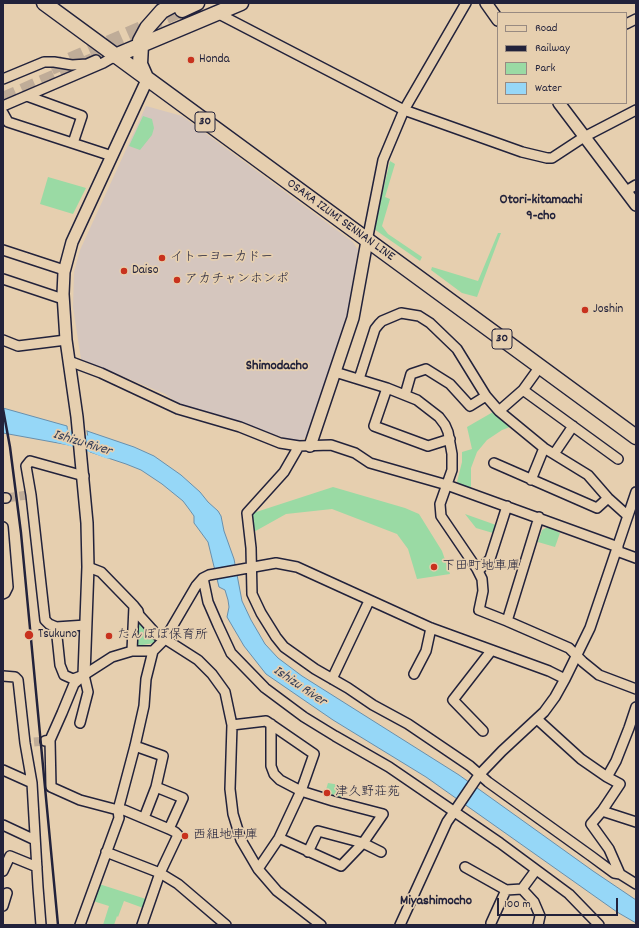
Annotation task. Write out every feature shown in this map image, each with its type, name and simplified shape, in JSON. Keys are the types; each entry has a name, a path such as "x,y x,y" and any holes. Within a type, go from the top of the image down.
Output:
{"main road":[{"name":"OSAKA IZUMI SENNAN LINE","path":"44,3 147,80 636,437"},
{"path":"147,80 140,64 140,41 146,28 162,11 197,3"},
{"path":"115,56 220,8 241,3"},
{"path":"179,8 220,8"}],"street":[{"path":"466,3 404,110 383,160 353,318 335,372 304,446 284,472 247,513 249,568 252,594 261,613 284,647 373,705 408,724 470,766 479,775 614,873 620,874 636,884"},
{"path":"486,3 497,19"},
{"path":"220,8 404,110 522,152 552,158 584,137 636,110"},
{"path":"627,24 636,19"},
{"path":"3,79 44,62 72,65 87,64 115,56"},
{"path":"3,106 103,63 115,56"},
{"path":"80,723 88,692 84,675 88,523 77,417 66,340 63,298 64,270 72,242 147,80"},
{"path":"27,96 82,116 73,143"},
{"path":"560,104 636,205"},
{"path":"3,113 8,122 112,156"},
{"path":"626,191 636,185"},
{"path":"3,250 64,270"},
{"path":"3,279 63,298"},
{"path":"358,379 376,329 382,321 401,313 419,316 430,323 457,349 486,396 499,411 544,448 588,475 608,498 628,516"},
{"path":"3,340 18,346 66,340"},
{"path":"68,361 101,373 178,409 240,427 280,443 304,446 331,445 355,453 370,463 447,485 507,506 618,549 636,558"},
{"path":"405,395 411,374 426,369 450,384 470,406 486,396"},
{"path":"335,372 387,388 423,403 439,417 445,425 450,439 452,470 440,504 441,516 482,579 483,591 478,610 569,648 599,675 636,689"},
{"path":"499,411 523,390 536,372"},
{"path":"387,388 374,426 428,446 450,439"},
{"path":"523,390 618,459"},
{"path":"554,454 573,426"},
{"path":"531,480 544,448"},
{"path":"84,476 30,461 26,466 45,620 56,628 86,625"},
{"path":"494,463 597,508 608,498"},
{"path":"400,925 447,822 479,775 502,751 544,712 566,679 590,628 618,549 636,492"},
{"path":"478,571 490,559 507,506"},
{"path":"507,621 539,518"},
{"path":"3,527 8,587 5,594 3,594"},
{"path":"80,925 119,818 118,810 144,706 146,679 153,651 196,586 206,576 276,563 296,567 431,628 549,671 566,679"},
{"path":"88,568 101,572 137,611 143,611 163,633 162,638"},
{"path":"206,576 208,602 231,653 265,688 335,736 389,767 536,870 569,894 599,925"},
{"path":"332,679 369,601"},
{"path":"132,651 137,611"},
{"path":"56,628 60,665 64,675 73,679 84,675"},
{"path":"414,674 426,651 431,628"},
{"path":"162,638 198,660 212,674 225,692 232,725 230,789 233,814 241,840 258,869 277,891 321,925"},
{"path":"483,731 454,700 491,650"},
{"path":"142,925 160,873 178,835 169,829 124,810 118,810 80,800 51,787 47,740 62,714 74,684 84,675 112,657 132,651 153,651"},
{"path":"3,676 16,677 18,680 25,743 32,783 36,867 41,925"},
{"path":"607,777 616,761 630,728 636,707"},
{"path":"536,719 581,759 620,784 602,811 591,824 608,849 620,874"},
{"path":"232,725 266,721 314,754 301,791 279,838 258,869"},
{"path":"271,724 271,766 274,774 280,780 301,791 383,814 363,843 341,866 279,838"},
{"path":"25,743 34,742"},
{"path":"135,746 163,756 156,787 144,818"},
{"path":"3,770 32,783"},
{"path":"156,787 183,798 169,829"},
{"path":"602,811 636,822"},
{"path":"3,825 35,840"},
{"path":"308,852 318,831 363,843 381,852"},
{"path":"106,852 160,873 178,884 226,925"},
{"path":"3,871 10,856 36,867"},
{"path":"465,866 506,890 522,889"},
{"path":"522,889 536,870"},
{"path":"522,889 534,902 540,916 538,925"},
{"path":"491,923 506,890"},
{"path":"3,906 7,893"}],"shaded area":[{"path":"146,106 182,116 353,242 358,250 347,314 307,436 302,440 290,440 249,425 180,405 165,394 81,359 73,307 74,272 80,250"}],"green space":[{"path":"143,116 152,119 154,128 152,135 140,150 129,146"},
{"path":"390,161 395,164 385,197 390,199 382,226 388,234 422,257 420,261 374,229"},
{"path":"48,177 86,188 73,214 40,204"},
{"path":"498,233 501,233 477,297 462,293 431,270 432,267 478,281"},
{"path":"493,412 510,427 502,430 487,440 477,452 471,468 471,489 457,482 462,462 462,452 472,449 467,427"},
{"path":"333,487 405,508 419,514 442,551 450,574 417,579 408,549 397,534 332,509 286,514 252,533 250,514"},
{"path":"465,514 496,525 493,533 476,528"},
{"path":"548,527 560,533 555,547 538,542 542,530"},
{"path":"137,619 156,640 154,643 137,646 135,644"},
{"path":"328,783 346,786 341,799 325,793"},
{"path":"99,884 149,900 146,909 124,901 114,925 103,925 109,906 93,901"}],"water":[{"path":"3,408 67,426 69,445 3,433"},
{"path":"87,431 134,447 154,456 181,475 218,511 221,516 224,531 234,559 242,601 265,644 278,658 302,676 459,775 636,900 636,923 617,912 426,777 333,720 266,674 244,646 227,617 229,607 225,590 219,587 208,542 194,523 194,516 189,509 183,501 162,484 141,470 90,452"}],"waterway":[{"name":"Ishizu River","path":"49,432 108,451"}],"tunnel":[{"path":"51,68 182,10"},
{"path":"3,99 120,48"},
{"path":"6,498 27,495"},
{"path":"34,742 44,741"}],"railway":[{"path":"3,409 10,447 21,533 58,925"}],"place":[{"name":"Honda","path":"191,60"},
{"name":"イトーヨーカドー","path":"162,258"},
{"name":"Daiso","path":"124,271"},
{"name":"アカチャンホンポ","path":"177,280"},
{"name":"Joshin","path":"585,310"},
{"name":"下田町地車庫","path":"434,567"},
{"name":"Tsukuno","path":"29,635"},
{"name":"たんぽぽ保育所","path":"109,636"},
{"name":"津久野荘苑","path":"327,793"},
{"name":"西組地車庫","path":"185,836"}],"district":[{"name":"Otori-kitamachi 9-cho","path":"541,210"},
{"name":"Shimodacho","path":"277,367"},
{"name":"Miyashimocho","path":"436,902"}]}
